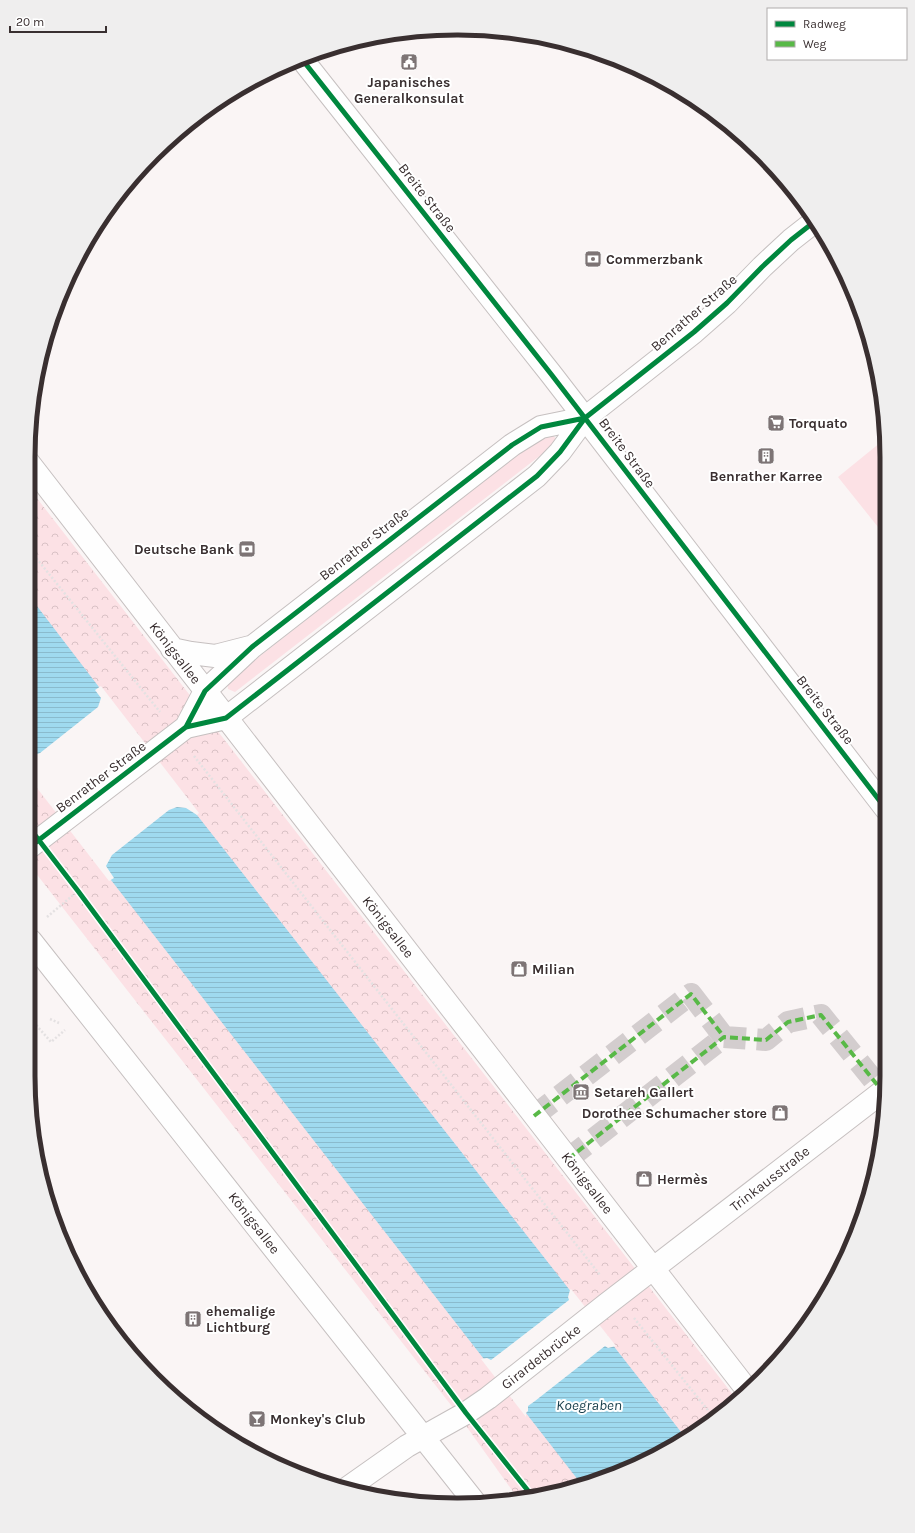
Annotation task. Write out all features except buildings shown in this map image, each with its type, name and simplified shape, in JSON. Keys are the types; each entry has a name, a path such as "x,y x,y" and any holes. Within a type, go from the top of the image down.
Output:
{"street":[{"name":"Breite Straße","path":"305,63 584,418 880,801"},
{"name":"Benrather Straße","path":"177,733 226,718 537,476 560,452 584,418 694,332 782,249 810,225"},
{"name":"Benrather Straße","path":"39,840 177,733 204,691 252,647 512,445 541,427 584,418"},
{"name":"Königsallee","path":"35,472 744,1386"},
{"path":"172,649 215,656 252,647"},
{"name":"Königsallee","path":"35,946 471,1498"},
{"name":"Trinkausstraße","path":"653,1269 879,1094"},
{"name":"Girardetbrücke","path":"352,1485 407,1446 424,1438 488,1398 653,1269"}],"path":[{"path":"35,556 177,733 612,1300 711,1414"},
{"path":"39,840 466,1413 529,1492"},
{"path":"43,921 78,892"},
{"path":"35,1024 51,1042 65,1031 59,1023 50,1019"}],"green space":[{"path":"546,432 553,435 556,439 555,444 235,692 228,689 227,682"},
{"path":"879,443 880,530 838,477"},
{"path":"35,496 733,1395 715,1411 692,1427 669,1441 619,1466 567,1484 515,1494 454,1409 35,872"}],"water":[{"name":"Koegraben","path":"35,604 197,815 682,1433 619,1466 578,1480 35,782"}],"pier":[{"path":"101,686 199,813 197,815 186,808 177,807 169,810 112,855 106,866 114,878 109,881 35,785 35,755 40,753 98,707 101,698 95,690"},
{"path":"571,1289 616,1346 608,1348 605,1346 528,1406 526,1417 481,1359 487,1358 491,1360 569,1300 568,1297"}],"tunnel":[{"path":"534,1116 691,994 724,1037"},
{"path":"568,1159 724,1037 766,1040 788,1022 821,1015 880,1088"}],"marked path":[{"path":"534,1116 691,994 724,1037"},
{"path":"568,1159 724,1037 766,1040 788,1022 821,1015 880,1088"}],"cycle path":[{"path":"305,63 551,374 880,801"},
{"path":"186,727 226,718 537,476 560,452 585,418 694,332 727,303 791,240 810,225"},
{"path":"35,843 186,727 205,691 252,647 512,445 541,427 585,418"},
{"path":"35,835 466,1413 529,1492"}],"place":[{"name":"Japanisches Generalkonsulat","path":"409,62"},
{"name":"Commerzbank","path":"593,259"},
{"name":"Torquato","path":"776,423"},
{"name":"Benrather Karree","path":"766,456"},
{"name":"Deutsche Bank","path":"247,549"},
{"name":"Milian","path":"519,969"},
{"name":"Setareh Gallert","path":"581,1092"},
{"name":"Dorothee Schumacher store","path":"780,1113"},
{"name":"Hermès","path":"644,1179"},
{"name":"ehemalige Lichtburg","path":"193,1319"},
{"name":"Monkey's Club","path":"257,1419"}]}
